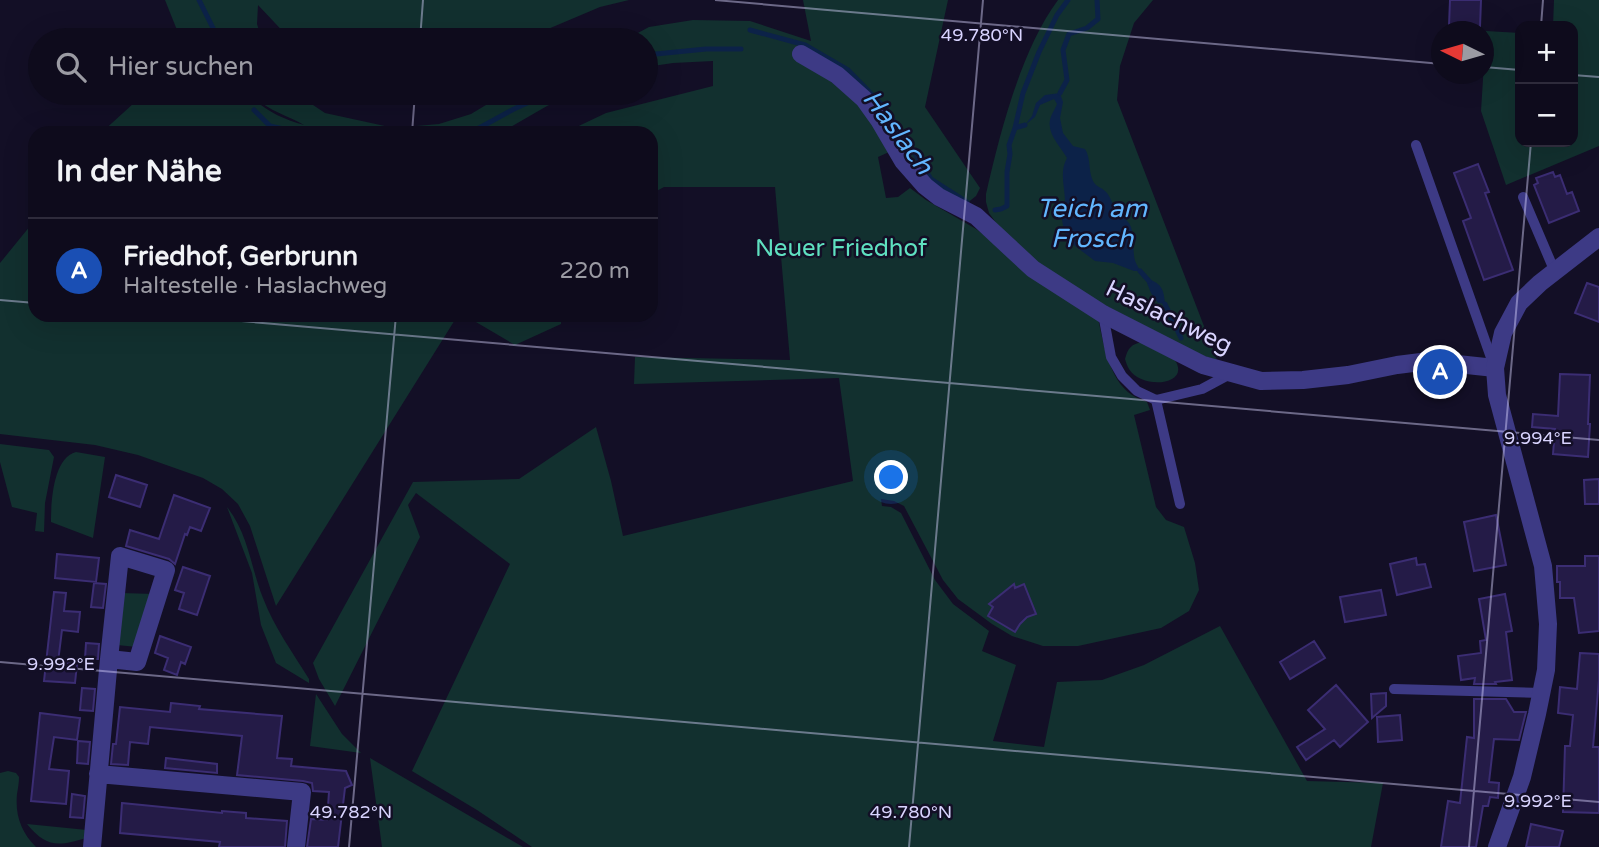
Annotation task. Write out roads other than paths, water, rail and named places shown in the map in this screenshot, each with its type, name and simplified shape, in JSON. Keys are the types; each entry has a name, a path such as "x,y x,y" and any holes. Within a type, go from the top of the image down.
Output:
{"street":[{"name":"Haslachweg","path":"801,54 837,75 864,99 902,161 939,197 974,215 1033,269 1103,314 1203,365 1261,382 1348,375 1429,361 1494,368"},
{"path":"1497,847 1522,776 1542,693 1548,624 1543,566 1497,395 1494,368 1503,333 1519,303 1599,237"},
{"path":"92,847 109,659 120,556 166,570 137,662 109,659"},
{"path":"98,775 302,792 296,847"}],"lane":[{"path":"1416,145 1494,368"},
{"path":"1523,197 1555,272"},
{"path":"1103,314 1111,357 1122,376 1137,391 1156,400 1202,389 1231,374"},
{"path":"1156,400 1180,504"},
{"path":"1394,689 1542,693"}],"water":[{"name":"Teich am Frosch","path":"1060,93 1063,102 1060,118 1063,133 1073,146 1085,149 1093,181 1107,193 1117,211 1130,224 1134,257 1140,271 1095,261 1067,240 1062,218 1065,202 1063,174 1067,158 1051,130 1050,120 1057,104 1054,99 1040,105 1035,117 1025,125 1032,116 1036,103 1045,95"},
{"path":"1151,280 1162,289 1165,304 1158,303 1151,293 1147,283"}],"waterway":[{"name":"Haslach","path":"199,0 213,28"},
{"path":"995,210 1007,206 1009,145 1023,93 1039,52 1057,15 1068,0"},
{"path":"1060,93 1067,80 1063,50 1069,34 1087,28 1098,19 1097,0"},
{"name":"Haslach","path":"750,30 805,45 848,70 886,109 931,179 967,202"},
{"name":"Haslach","path":"658,54 741,49"},
{"name":"Haslach","path":"483,126 523,105"},
{"name":"Haslach","path":"254,110 270,126"},
{"path":"1015,128 1025,125"},
{"path":"1140,271 1149,281"},
{"path":"1165,304 1181,338"}],"place":[{"name":"Friedhof, Gerbrunn","path":"1440,372"}],"park label":[{"name":"Neuer Friedhof","path":"841,248"}]}
